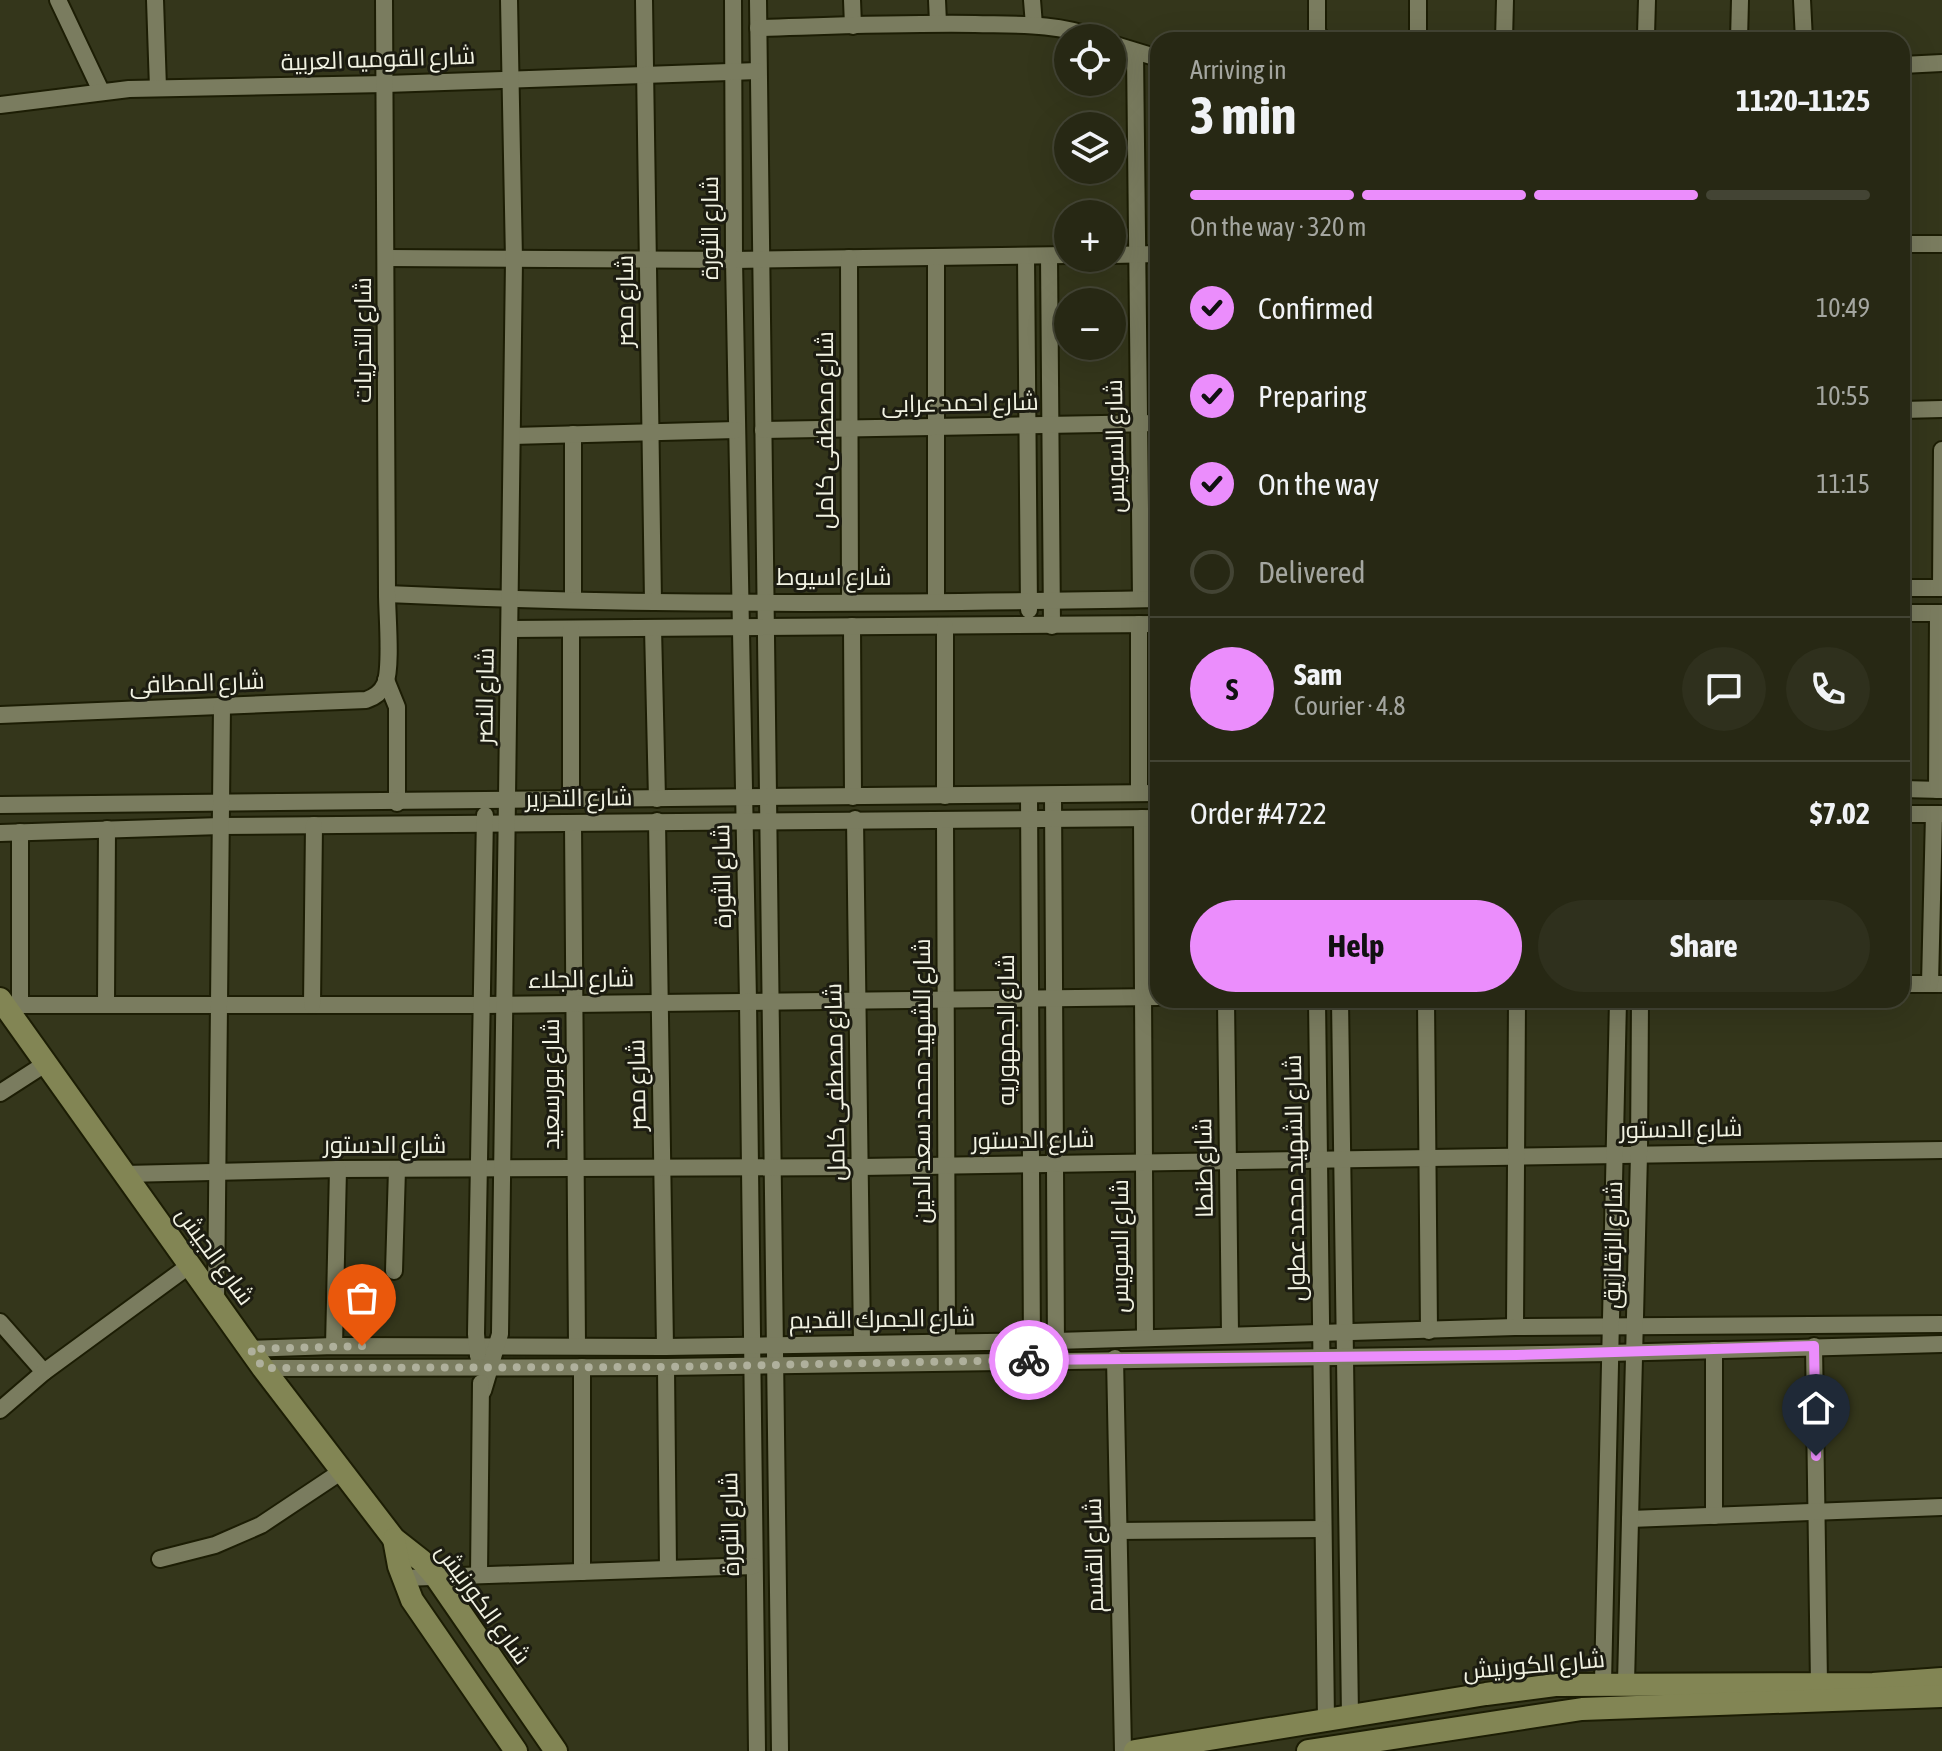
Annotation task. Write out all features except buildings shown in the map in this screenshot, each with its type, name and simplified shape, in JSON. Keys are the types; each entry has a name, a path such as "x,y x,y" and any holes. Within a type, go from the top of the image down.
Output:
{"main road":[{"name":"شارع الجيش","path":"8,1003 45,1064 263,1368 394,1539"},
{"name":"شارع الكورنيش","path":"394,1539 436,1577 556,1751"},
{"name":"شارع الكورنيش","path":"394,1539 403,1578 412,1600 516,1751"},
{"name":"شارع الكورنيش","path":"1318,1749 1602,1707 1625,1695 1942,1679"},
{"name":"شارع الكورنيش","path":"1135,1751 1521,1689 1603,1683 1625,1695 1942,1696"},
{"path":"1602,1707 1603,1683"},
{"path":"1350,1716 1351,1744"},
{"path":"1318,1749 1326,1721"}],"street":[{"path":"58,0 101,91"},
{"path":"155,0 158,88"},
{"name":"شارع التحريات","path":"384,0 386,680 397,707 397,803"},
{"name":"شارع النصر","path":"484,1367 497,1347 500,1334 514,260 509,0"},
{"name":"شارع مصر","path":"644,0 653,602"},
{"name":"شارع الثورة","path":"733,0 736,430 748,1001 757,1751"},
{"name":"شارع الثورة","path":"758,0 780,1751"},
{"path":"852,0 853,26"},
{"path":"937,0 938,23"},
{"path":"1032,0 1034,25"},
{"path":"1317,0 1317,32"},
{"path":"1418,0 1418,32"},
{"path":"1504,32 1505,0"},
{"path":"1646,32 1647,0"},
{"path":"1739,32 1740,0"},
{"path":"1802,0 1804,32"},
{"path":"758,28 938,23 1054,27"},
{"path":"1126,49 1150,56"},
{"name":"شارع السويس","path":"1135,52 1141,599"},
{"path":"1910,65 1942,63"},
{"name":"شارع القوميه العربية","path":"0,105 101,91 158,88 386,84 758,71"},
{"path":"1910,244 1942,244"},
{"path":"1126,254 1150,254"},
{"path":"1026,256 1029,626"},
{"path":"1049,256 1052,626"},
{"path":"387,258 761,260 1054,256"},
{"path":"936,257 936,601"},
{"name":"شارع مصطفى كامل","path":"849,258 850,601"},
{"path":"1910,410 1942,409"},
{"name":"شارع احمد عرابى","path":"763,430 1150,423"},
{"path":"512,436 736,430"},
{"path":"573,434 573,600"},
{"path":"1910,588 1941,588 1942,450"},
{"name":"شارع اسيوط","path":"387,594 653,602 1150,599"},
{"path":"1910,613 1940,613 1940,790 1910,789"},
{"path":"1139,624 1139,793"},
{"name":"شارع اسيوط","path":"510,629 1150,624"},
{"path":"852,626 853,797"},
{"path":"945,626 945,796"},
{"path":"653,628 657,799"},
{"path":"571,629 571,800"},
{"name":"شارع المطافى","path":"0,715 366,700 379,694 386,680"},
{"path":"216,1302 222,706"},
{"name":"شارع التحرير","path":"0,805 1150,793"},
{"name":"شارع الجمهوريه","path":"1029,795 1032,1360"},
{"name":"شارع الجمهوريه","path":"1053,795 1056,1359"},
{"name":"شارع النصر","path":"479,1575 484,1367 477,1347 486,801"},
{"path":"1910,814 1938,814 1936,984 1910,984"},
{"name":"شارع السويس","path":"1145,1338 1144,1161 1150,998 1150,818"},
{"name":"شارع التحرير","path":"0,833 221,826 1150,818"},
{"name":"شارع مصطفى كامل","path":"855,819 862,1343"},
{"name":"شارع الشهيد محمد سعد الدين","path":"945,820 947,1342"},
{"name":"شارع مصر","path":"657,821 665,1347"},
{"name":"شارع بورسعيد","path":"573,823 577,1346"},
{"path":"312,1005 314,825"},
{"path":"106,1004 107,829"},
{"path":"8,1003 20,832"},
{"name":"شارع الجلاء","path":"8,1003 503,1005 1150,998"},
{"name":"شارع طنطا","path":"1226,1008 1230,1334"},
{"name":"شارع الشهيد محمد عطول","path":"1317,1008 1326,1721"},
{"name":"شارع الشهيد محمد عطول","path":"1340,1008 1350,1716"},
{"path":"1426,1008 1429,1331"},
{"path":"1515,1327 1517,1008"},
{"name":"شارع الزقازيق","path":"1603,1683 1618,1008"},
{"name":"شارع الزقازيق","path":"1625,1695 1640,1008"},
{"path":"0,1093 45,1064"},
{"name":"شارع الدستور","path":"124,1174 338,1169 750,1169 1942,1150"},
{"path":"334,1346 338,1169"},
{"path":"394,1271 397,1169"},
{"path":"0,1410 44,1372 190,1265"},
{"path":"0,1322 44,1372"},
{"name":"شارع الجمرك القديم","path":"250,1349 334,1346 751,1346 1056,1341 1515,1327 1942,1324"},
{"name":"شارع الجمرك القديم","path":"263,1368 666,1367 1115,1358 1634,1353 1942,1344"},
{"path":"1814,1346 1819,1684"},
{"path":"1714,1350 1714,1516"},
{"name":"شارع القسم","path":"1115,1358 1123,1751"},
{"path":"582,1367 582,1572"},
{"path":"666,1367 668,1569"},
{"path":"160,1559 215,1545 261,1525 342,1471"},
{"path":"1630,1519 1942,1507"},
{"path":"1117,1531 1322,1529"},
{"path":"403,1578 754,1566"}],"way so far":[{"path":"362,1346 250,1349 263,1368 666,1367 1029,1360"}],"route":[{"path":"1029,1360 1634,1353 1814,1346 1816,1456"}]}
